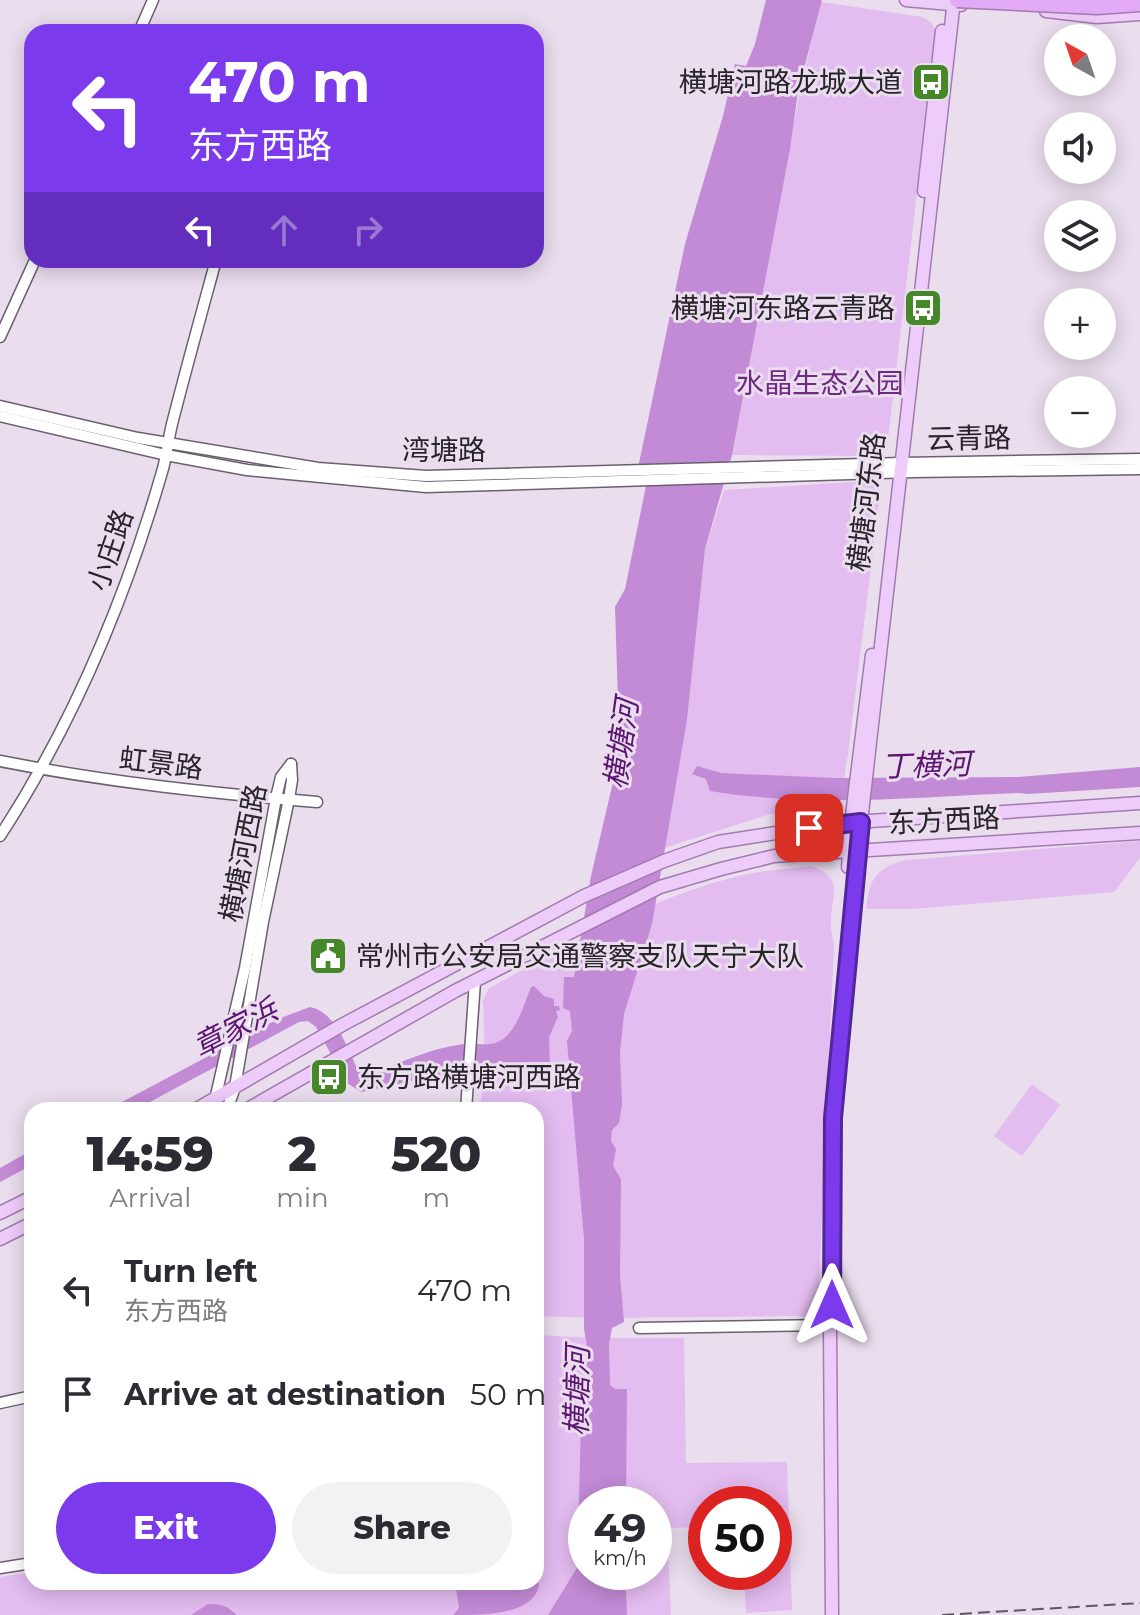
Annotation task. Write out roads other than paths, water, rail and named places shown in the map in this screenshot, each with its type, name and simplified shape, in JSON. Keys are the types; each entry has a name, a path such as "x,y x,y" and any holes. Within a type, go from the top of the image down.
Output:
{"highway":[{"path":"951,2 1097,7 1140,3"}],"main road":[{"path":"906,0 999,5 1097,17 1140,14"},
{"name":"横塘河东路","path":"856,822 951,2"},
{"path":"999,5 1140,3"},
{"name":"东方西路","path":"235,1087 342,1025 584,896 664,861 718,842 856,822 1140,803"},
{"path":"832,1615 830,1325 826,1305 828,1117 856,822"},
{"name":"东方西路","path":"475,981 660,887 774,856 1140,833"},
{"path":"260,1102 475,981"},
{"path":"220,1102 235,1087"},
{"path":"0,1213 24,1201"},
{"path":"0,1239 24,1227"}],"street":[{"path":"142,24 153,0"},
{"path":"0,337 31,268"},
{"name":"小庄路","path":"0,836 40,769 99,651 136,552 167,449 214,268"},
{"path":"0,406 247,470 426,487 635,475 898,467"},
{"path":"0,416 167,449"},
{"name":"云青路","path":"898,467 1140,459"},
{"name":"云青路","path":"898,467 1140,469"},
{"name":"虹景路","path":"0,761 173,790 317,802"},
{"name":"横塘河西路","path":"217,1102 226,1043 245,968 276,798 281,777 291,764 289,799 230,1102"},
{"path":"467,1102 475,981"},
{"path":"639,1328 830,1325"},
{"path":"0,1403 24,1398"},
{"path":"0,1568 24,1564"}],"water":[{"name":"横塘河","path":"766,0 822,0 798,91 790,149 732,455 705,549 687,720 652,924 624,1014 620,1053 622,1105 611,1141 616,1149 613,1166 621,1179 620,1275 624,1322 612,1328 609,1344 610,1385 615,1389 627,1389 626,1486 579,1486 582,1390 587,1347 584,1329 584,1239 567,1041 572,1031 570,1011 563,1008 564,977 574,977 591,876 617,765 615,607 625,589 647,481 639,463 685,244 735,64 746,66"},
{"path":"697,766 721,773 834,778 1018,777 1140,767 1140,787 903,799 787,799 710,791 706,779 692,774"},
{"path":"531,987 554,999 554,1006 559,1006 560,1010 556,1011 558,1017 549,1037 550,1070 490,1064 361,1092 347,1083 316,1027 308,1021 299,1022 150,1102 122,1102 278,1019 310,1007 319,1010 334,1023 358,1070 369,1074 440,1049 495,1043 514,1027"},
{"path":"24,1154 24,1169 0,1182 0,1168"},
{"path":"568,1583 568,1590 626,1590 627,1615 548,1615"},
{"path":"456,1590 537,1590 528,1602 506,1611 453,1615 459,1608"},
{"path":"208,1604 224,1606 237,1615 191,1615"}],"railway":[{"path":"942,1615 1140,1603"}],"place":[{"name":"横塘河路龙城大道","path":"931,82"},
{"name":"横塘河东路云青路","path":"923,308"},
{"name":"常州市公安局交通警察支队天宁大队","path":"328,956"},
{"name":"东方路横塘河西路","path":"329,1077"}],"park label":[{"name":"水晶生态公园","path":"820,383"}],"water label":[{"name":"丁横河","path":"926,765"},
{"name":"章家浜","path":"235,1028"}]}
